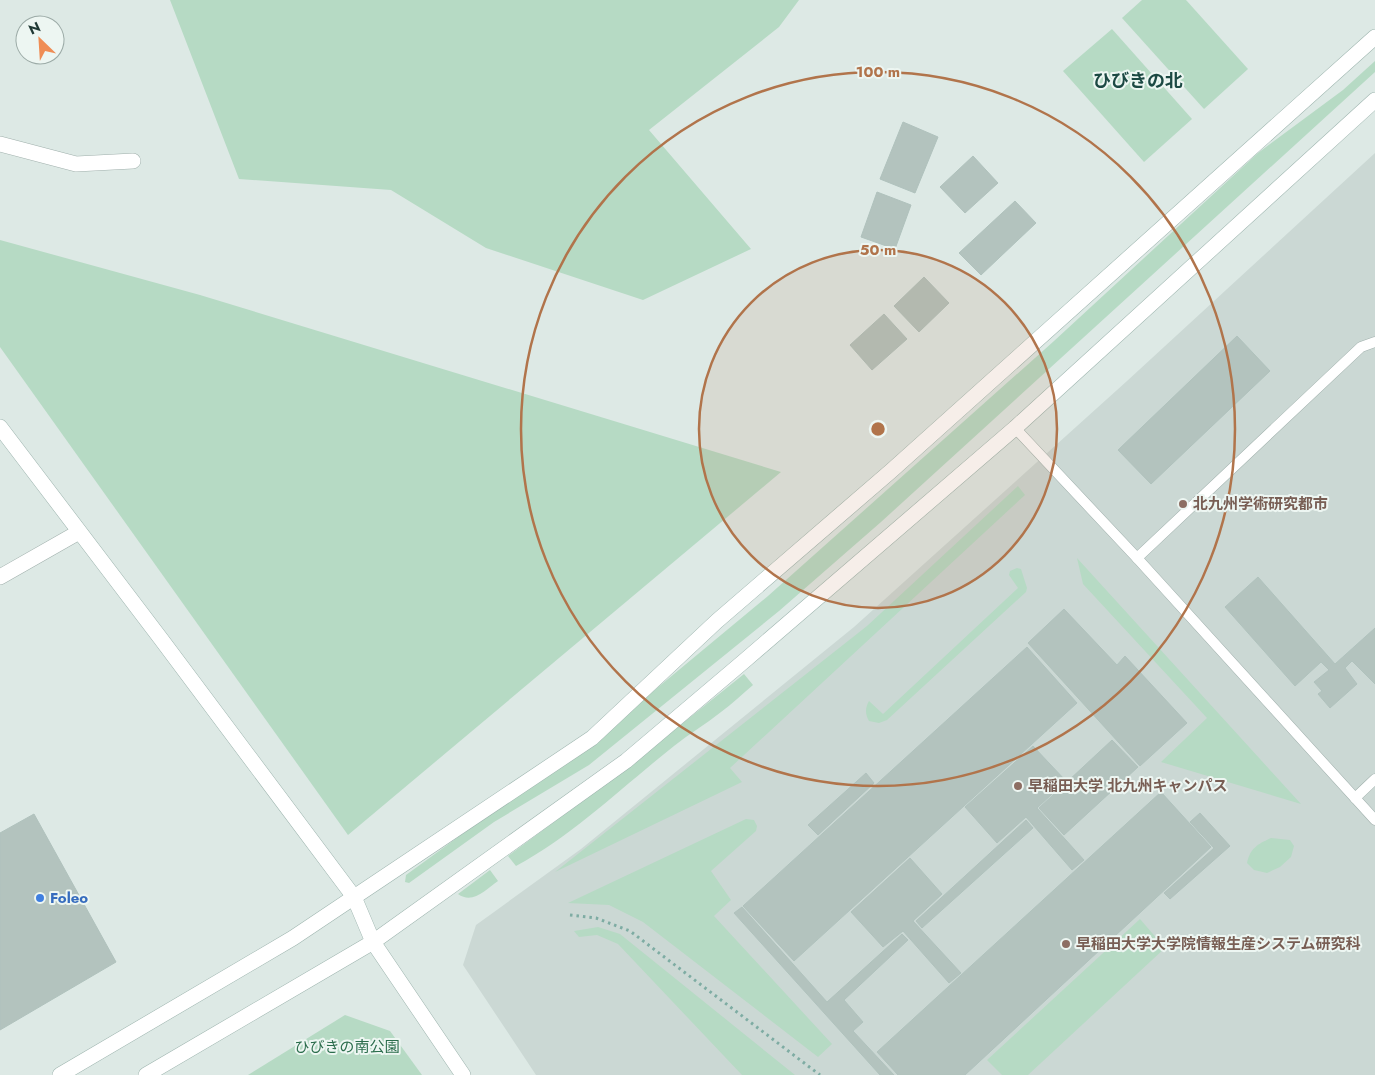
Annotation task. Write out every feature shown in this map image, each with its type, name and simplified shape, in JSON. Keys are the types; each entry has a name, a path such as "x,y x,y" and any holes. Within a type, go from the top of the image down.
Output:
{"street":[{"path":"60,1075 292,938 592,738 718,621 891,471 1375,37"},
{"path":"146,1075 373,942 626,761 751,656 1015,428 1375,100"},
{"path":"0,144 76,164 133,161"},
{"path":"0,428 354,897 373,942 463,1075"},
{"path":"0,577 79,532"}],"lane":[{"path":"1137,558 1361,347 1375,342"},
{"path":"1015,428 1137,558 1374,818"},
{"path":"1355,798 1375,779"}],"path":[{"path":"570,915 596,918 630,931 820,1075"}],"shaded area":[{"name":"北九州学術研究都市","path":"1375,153 1375,1075 536,1075 463,965 476,925 581,849 854,627 1127,381"}],"green space":[{"path":"170,0 799,0 779,27 649,130 751,249 643,300 486,248 391,190 239,179"},
{"path":"1142,0 1186,0 1248,69 1204,109 1122,18"},
{"path":"1112,29 1192,119 1144,162 1063,71"},
{"path":"1375,61 1375,72 881,522 779,611 589,765 494,822 409,883 405,882 406,875 615,723 768,596 1054,341 1258,153 1343,90"},
{"path":"0,240 200,295 781,472 348,835 0,347"},
{"path":"1018,486 1025,495 730,768 742,782 555,872 867,626"},
{"path":"1077,558 1301,804 1161,762 1207,718 1083,584"},
{"path":"1017,568 1021,569 1027,588 1026,592 887,720 879,723 869,721 866,711 869,701 883,714 1018,588 1009,575 1010,571"},
{"path":"744,674 753,685 729,706 674,746 578,825 516,866 508,856 627,768"},
{"path":"746,819 754,820 757,826 756,831 711,871 731,900 714,916 832,1044 818,1057 643,922 609,905 568,903"},
{"path":"1271,838 1290,840 1294,846 1291,857 1280,867 1267,873 1254,870 1247,863 1252,850"},
{"path":"490,870 498,881 489,888 479,895 469,898 458,894"},
{"path":"1140,919 1165,948 1028,1075 1002,1075 987,1060"},
{"path":"598,927 620,934 795,1075 742,1075 618,944 597,935 579,937 574,931"},
{"name":"ひびきの南公園","path":"345,1015 390,1031 422,1075 248,1075"}],"building":[{"path":"903,122 938,137 915,193 880,179"},
{"path":"973,156 998,183 965,213 940,187"},
{"path":"877,192 911,205 895,249 861,237"},
{"path":"1015,201 1036,223 981,275 959,253"},
{"path":"924,277 949,303 919,332 894,306"},
{"path":"884,314 907,339 872,370 850,345"},
{"path":"1237,336 1270,371 1151,484 1118,450"},
{"path":"1258,577 1335,664 1375,628 1375,684 1352,661 1345,668 1357,684 1330,708 1318,694 1322,691 1314,682 1329,670 1321,662 1295,686 1225,607"},
{"path":"1064,609 1117,665 1125,656 1187,723 1140,766 1028,643"},
{"path":"1027,647 1077,703 794,961 743,906"},
{"path":"1112,740 1138,767 1064,835 1039,808"},
{"path":"1033,746 1066,781 1037,808 1084,860 1072,870 1026,817 997,843 965,807"},
{"path":"866,773 874,783 818,835 808,825"},
{"path":"1161,792 1211,847 965,1075 898,1075 877,1052"},
{"path":"1200,813 1230,846 1170,899 1164,893 1214,848 1190,822"},
{"name":"Foleo","path":"34,814 116,962 0,1030 0,833"},
{"path":"1026,820 1033,828 922,928 916,921"},
{"path":"910,858 942,894 913,921 961,973 949,983 903,931 883,947 851,912"},
{"path":"742,907 827,1002 902,934 908,940 844,1000 863,1022 853,1031 894,1075 880,1075 734,913"}],"place":[{"name":"北九州学術研究都市","path":"1183,504"},
{"name":"早稲田大学 北九州キャンパス","path":"1018,786"},
{"name":"Foleo","path":"40,898"},
{"name":"早稲田大学大学院情報生産システム研究科","path":"1066,944"}],"district":[{"name":"ひびきの北","path":"1138,81"}]}
